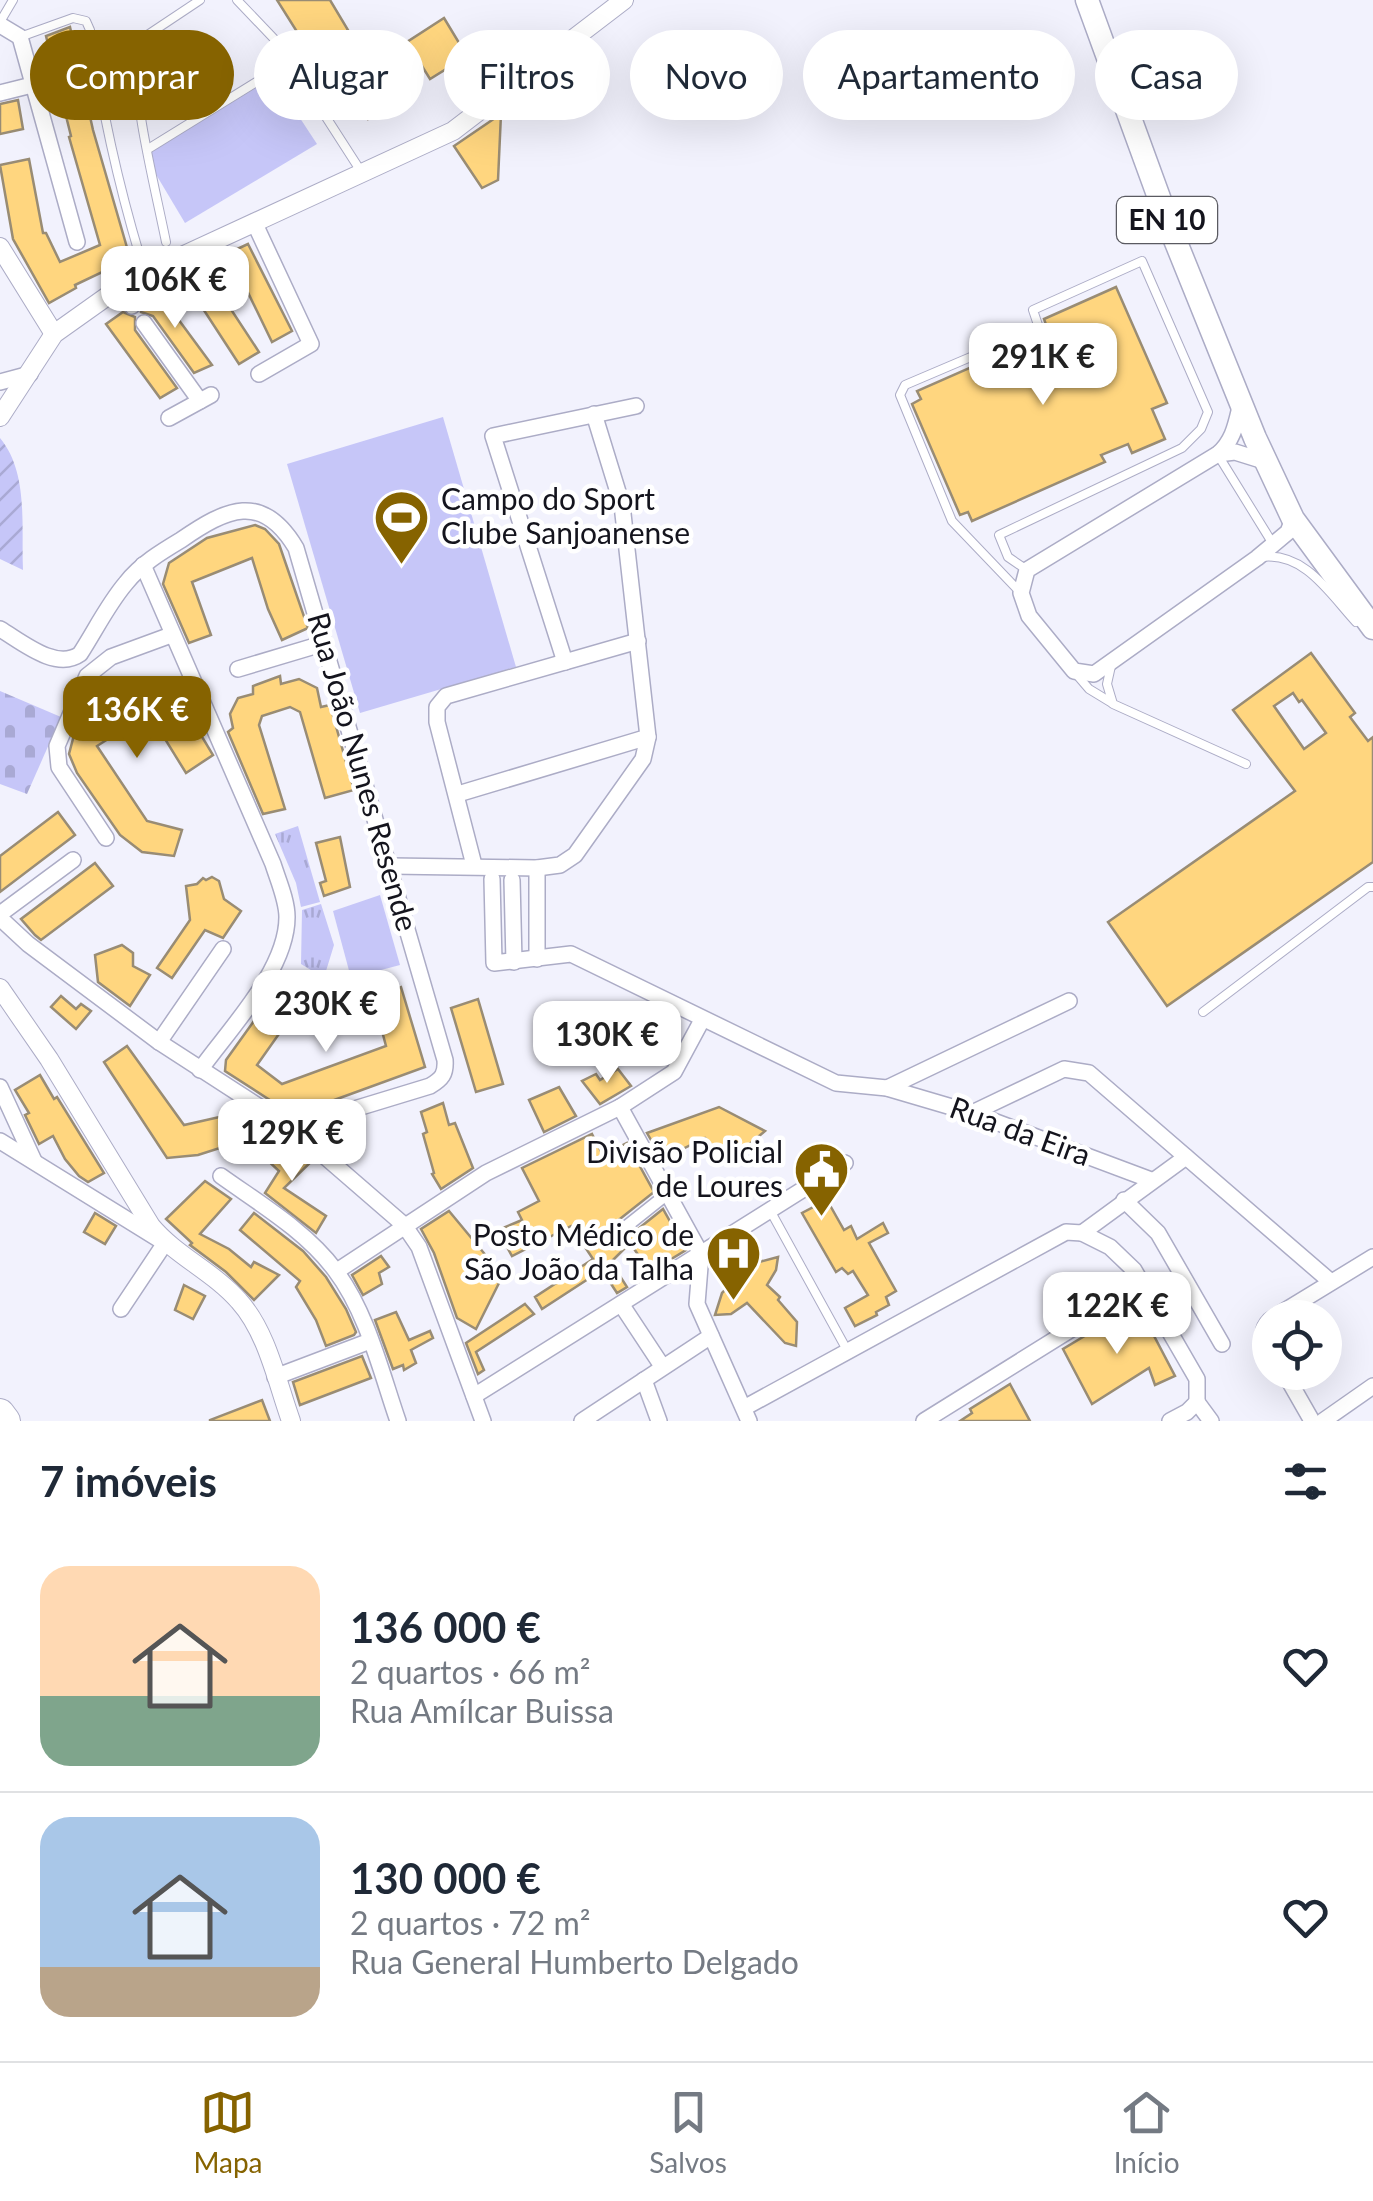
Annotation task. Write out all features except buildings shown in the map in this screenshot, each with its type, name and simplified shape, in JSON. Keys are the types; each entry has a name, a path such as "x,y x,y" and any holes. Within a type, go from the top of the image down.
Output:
{"highway":[{"path":"0,1412 6,1421"}],"main road":[{"name":"EN 10","path":"1087,0 1169,225 1255,438 1293,519 1373,628"}],"street":[{"path":"0,417 54,334 119,288 453,131 624,0"},
{"path":"0,24 20,37 30,77"},
{"path":"0,92 30,85"},
{"path":"42,120 77,242"},
{"path":"254,222 311,344 259,374"},
{"path":"0,247 54,334"},
{"path":"119,288 132,306"},
{"path":"144,323 205,398 169,418"},
{"path":"0,382 30,374"},
{"path":"1241,403 1234,434 1218,454 1027,570 1021,594 1029,616 1074,671 1094,674 1257,558 1288,532 1293,519"},
{"path":"565,662 493,436 636,406"},
{"path":"391,866 536,868 560,864 575,855 643,759 648,737 622,505 594,414"},
{"path":"1218,454 1235,452 1267,462"},
{"name":"Rua João Nunes Resende","path":"143,565 214,517 231,511 259,512 282,525 296,548 325,643 445,1060 446,1072 430,1086 292,1128"},
{"path":"0,630 57,661 70,661 80,654 125,584 143,565 273,864 287,914 284,944 275,965 200,1070"},
{"path":"106,838 59,767 57,746 87,676 111,657 172,635"},
{"path":"474,865 437,722 437,708 446,696 638,641"},
{"path":"238,670 325,643"},
{"path":"458,794 648,737"},
{"path":"73,860 0,916 28,944 159,1042 292,1128 404,1225 419,1246 483,1421"},
{"path":"536,868 537,958"},
{"name":"Rua da Eira","path":"492,880 494,963 571,954 836,1084 887,1088 972,1112 1152,1180"},
{"path":"512,880 514,962"},
{"path":"159,1042 223,950"},
{"path":"0,988 49,1059 151,1226 166,1243"},
{"path":"887,1088 1069,1001"},
{"path":"336,1271 486,1173 620,1107 674,1072 702,1020"},
{"path":"972,1112 1064,1069 1090,1073 1331,1282"},
{"path":"0,1087 34,1161"},
{"path":"620,1107 701,1254 696,1304 747,1415 846,1350 1066,1232 1082,1233 1110,1247 1144,1284 1197,1379 1197,1402 1211,1421"},
{"path":"0,1141 166,1243 237,1298 253,1319 291,1421"},
{"path":"1082,1233 1186,1157"},
{"path":"474,1396 845,1163"},
{"path":"221,1176 306,1238 336,1271 370,1341 398,1421"},
{"path":"618,1234 668,1194"},
{"path":"1124,1200 1158,1233 1222,1344"},
{"path":"121,1308 166,1243"},
{"path":"1302,1300 1373,1257"},
{"path":"924,1421 1144,1284"},
{"path":"621,1304 662,1366"},
{"path":"582,1421 711,1336"},
{"path":"275,1377 370,1341"},
{"path":"644,1380 659,1421"},
{"path":"1322,1421 1373,1386"},
{"path":"1294,1390 1312,1421"},
{"path":"1170,1421 1197,1402"}],"lane":[{"path":"0,24 12,0"},
{"path":"166,242 134,44 200,0"},
{"path":"237,0 265,30"},
{"path":"20,37 73,18 86,21 101,101 145,273"},
{"path":"148,148 254,83"},
{"path":"327,120 362,174"},
{"path":"1021,594 952,521 900,396 905,385 1039,328 1033,310 1142,261 1208,412 1201,429 1182,448 999,535 1008,558 1027,570"},
{"path":"1218,454 1274,544"},
{"path":"1257,558 1291,559 1310,572 1373,641"},
{"path":"1112,663 1107,684 1113,704"},
{"path":"1074,671 1089,690 1113,704 1246,764"},
{"path":"1203,1012 1373,887"},
{"path":"771,1212 846,1350"}],"green space":[{"path":"254,89 254,120 301,120 317,144 185,223 145,156 203,120 234,120 234,101"},
{"name":"Campo do Sport Clube Sanjoanense","path":"443,417 516,667 360,713 287,464"},
{"path":"0,438 16,467 19,484 23,570 0,559"},
{"path":"0,691 61,717 27,794 0,784"},
{"path":"298,826 320,902 301,907 296,883 275,834"},
{"path":"380,895 400,965 351,978 333,911"},
{"path":"321,904 334,945 326,971 329,981 301,964 302,910"}],"place":[{"name":"Campo do Sport Clube Sanjoanense","path":"402,566"},
{"name":"Divisão Policial de Loures","path":"822,1219"},
{"name":"Posto Médico de São João da Talha","path":"733,1302"}]}
